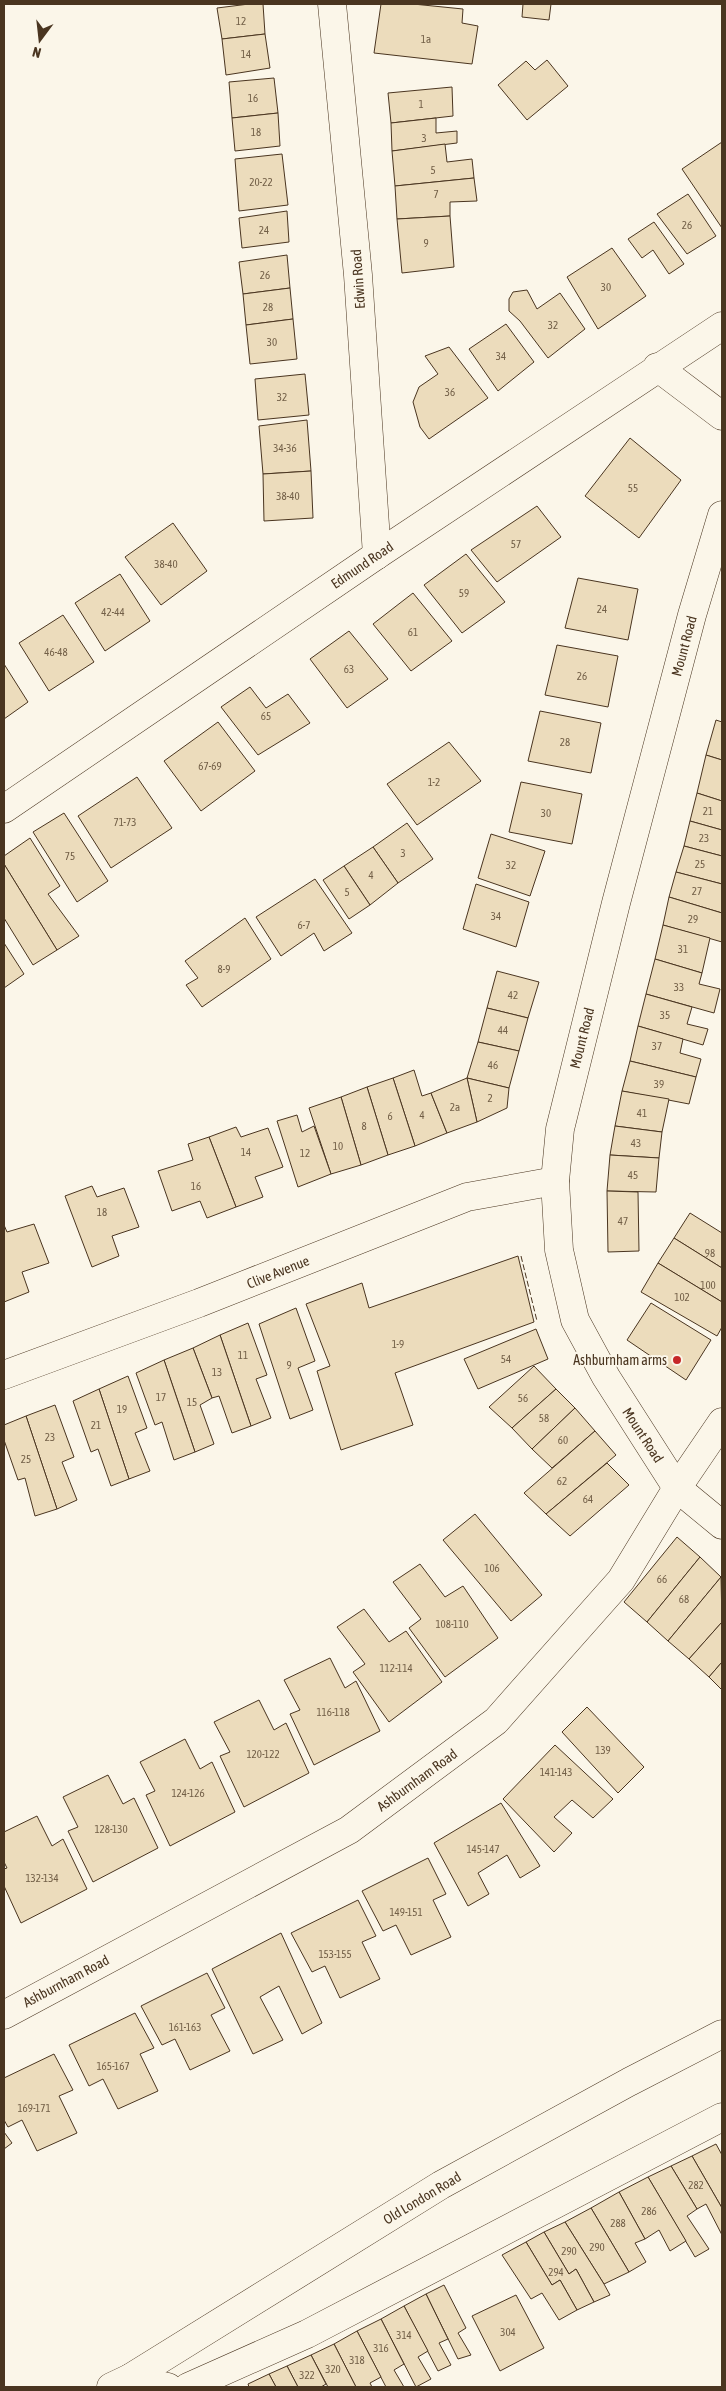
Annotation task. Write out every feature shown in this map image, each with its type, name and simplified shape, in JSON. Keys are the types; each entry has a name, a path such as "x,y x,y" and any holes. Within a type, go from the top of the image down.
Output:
{"main road":[{"name":"Edwin Road","path":"332,4 358,275 377,555"},
{"name":"Edmund Road","path":"4,809 377,555 657,367 722,326"},
{"path":"657,367 722,416"},
{"name":"Mount Road","path":"722,515 692,615 616,903 560,1129 555,1181 559,1250 575,1320 606,1377 677,1488 722,1525"},
{"name":"Clive Avenue","path":"4,1375 199,1303 467,1197 555,1181"},
{"name":"Ashburnham Road","path":"4,2014 349,1830 496,1721 621,1580 677,1488 722,1422"},
{"name":"Old London Road","path":"121,2383 441,2185 628,2082 722,2034"},
{"path":"188,2387 307,2334 722,2117"},
{"name":"Old London Road","path":"121,2383 168,2387"}],"building":[{"path":"263,4 265,34 222,39 217,8"},
{"path":"381,4 413,4 463,9 462,23 478,26 472,64 374,53"},
{"path":"523,4 551,4 549,20 522,17"},
{"path":"265,34 270,68 226,75 222,39"},
{"path":"547,60 568,86 527,120 498,85 526,61 535,70"},
{"path":"274,78 278,113 232,118 229,82"},
{"path":"452,87 453,116 391,123 388,93"},
{"path":"278,113 280,146 235,151 232,118"},
{"path":"436,118 436,133 457,131 457,143 392,151 391,123"},
{"path":"722,142 722,228 682,169"},
{"path":"445,144 447,162 472,159 474,178 395,186 392,151"},
{"path":"282,154 288,205 239,211 235,159"},
{"path":"474,178 477,201 450,202 450,216 397,219 395,186"},
{"path":"688,194 716,236 687,254 657,214"},
{"path":"287,211 289,242 242,248 239,218"},
{"path":"450,216 454,267 402,273 397,219"},
{"path":"654,222 684,264 669,274 653,250 642,258 628,239"},
{"path":"612,248 646,296 598,329 567,277"},
{"path":"287,255 290,288 243,294 239,262"},
{"path":"290,288 293,319 246,325 243,294"},
{"path":"527,290 537,309 560,293 585,329 548,358 520,321 509,311 509,299 513,292"},
{"path":"293,319 297,359 250,364 246,325"},
{"path":"506,324 534,362 498,391 469,349"},
{"path":"449,347 488,398 429,439 420,427 413,402 419,387 438,374 425,356"},
{"path":"305,374 309,415 258,420 255,379"},
{"path":"307,420 311,471 263,474 259,426"},
{"path":"630,438 681,480 639,538 585,496"},
{"path":"311,471 313,518 264,521 263,474"},
{"path":"537,506 561,537 497,582 471,550"},
{"path":"173,523 207,571 161,605 125,557"},
{"path":"466,554 505,602 462,633 424,585"},
{"path":"120,574 150,621 105,651 75,603"},
{"path":"578,578 638,589 628,640 565,628"},
{"path":"413,593 452,641 411,671 373,624"},
{"path":"63,615 94,662 49,691 19,643"},
{"path":"349,631 388,679 347,708 310,659"},
{"path":"557,645 618,656 608,707 545,695"},
{"path":"4,664 28,702 4,719"},
{"path":"250,687 266,708 288,694 310,723 258,755 221,707"},
{"path":"540,711 601,723 591,773 528,761"},
{"path":"716,720 722,722 722,760 706,755"},
{"path":"218,722 255,771 201,811 164,761"},
{"path":"449,742 481,781 417,825 387,784"},
{"path":"706,755 722,760 722,801 697,793"},
{"path":"137,777 172,828 111,868 78,816"},
{"path":"521,782 582,794 572,844 509,832"},
{"path":"697,793 722,801 722,830 690,821"},
{"path":"64,813 108,881 77,902 33,832"},
{"path":"690,821 722,830 722,856 684,846"},
{"path":"407,823 433,859 398,883 373,847"},
{"path":"491,834 545,851 530,896 478,878"},
{"path":"30,838 60,886 48,894 79,936 57,950 4,864 4,856"},
{"path":"684,846 722,856 722,884 676,872"},
{"path":"373,847 398,883 370,905 344,866"},
{"path":"4,864 57,950 33,965 4,918"},
{"path":"344,866 370,905 349,919 323,880"},
{"path":"676,872 722,884 722,913 669,897"},
{"path":"315,879 352,933 324,951 314,933 281,956 256,917"},
{"path":"476,884 529,902 516,947 463,929"},
{"path":"669,897 722,913 722,942 663,925"},
{"path":"245,918 271,959 202,1007 186,985 198,978 185,961"},
{"path":"663,925 710,938 702,973 655,959"},
{"path":"4,943 24,974 4,988"},
{"path":"655,959 702,973 699,984 720,989 714,1013 646,994"},
{"path":"497,971 539,982 528,1018 487,1008"},
{"path":"646,994 692,1007 687,1024 708,1029 703,1045 638,1026"},
{"path":"487,1008 528,1018 519,1051 478,1042"},
{"path":"638,1026 683,1039 680,1053 701,1059 696,1077 630,1061"},
{"path":"478,1042 519,1051 509,1088 467,1078"},
{"path":"630,1061 696,1077 689,1104 622,1091"},
{"path":"414,1070 422,1096 431,1093 447,1133 415,1146 393,1078"},
{"path":"393,1078 415,1146 388,1155 367,1087"},
{"path":"467,1078 509,1088 507,1108 477,1122"},
{"path":"467,1078 477,1122 447,1133 431,1093"},
{"path":"367,1087 388,1155 361,1165 341,1097"},
{"path":"622,1091 669,1099 662,1132 615,1126"},
{"path":"341,1097 361,1165 331,1174 309,1108"},
{"path":"297,1115 302,1132 314,1126 331,1174 298,1187 277,1121"},
{"path":"615,1126 662,1132 659,1158 610,1155"},
{"path":"236,1127 241,1137 268,1128 283,1167 255,1177 263,1197 236,1207 209,1137"},
{"path":"209,1137 236,1207 207,1218 200,1201 172,1211 158,1171 193,1160 188,1144"},
{"path":"610,1155 659,1158 656,1192 607,1191"},
{"path":"92,1186 97,1197 124,1188 139,1227 112,1236 119,1256 92,1267 65,1196"},
{"path":"607,1191 638,1192 639,1251 608,1252"},
{"path":"690,1213 722,1233 722,1268 674,1238"},
{"path":"34,1224 49,1263 22,1272 29,1292 4,1302 4,1225 7,1232"},
{"path":"674,1238 722,1268 722,1302 658,1263"},
{"path":"518,1256 534,1322 395,1373 413,1425 341,1450 317,1371 330,1366 306,1304 362,1283 369,1308"},
{"path":"658,1263 722,1302 722,1327 717,1336 641,1292"},
{"name":"Ashburnham arms","path":"651,1303 711,1340 686,1380 627,1340"},
{"path":"296,1308 315,1361 298,1368 313,1410 290,1419 259,1324"},
{"path":"248,1323 267,1375 256,1379 271,1418 251,1426 220,1335"},
{"path":"536,1329 548,1359 478,1389 464,1359"},
{"path":"220,1335 251,1426 232,1433 219,1396 212,1398 193,1348"},
{"path":"193,1348 212,1398 200,1405 214,1444 195,1452 164,1360"},
{"path":"164,1360 195,1452 174,1460 162,1422 155,1425 136,1373"},
{"path":"534,1366 556,1389 512,1428 489,1407"},
{"path":"128,1376 147,1428 135,1433 150,1471 129,1479 99,1389"},
{"path":"99,1389 129,1479 111,1486 98,1449 91,1452 73,1401"},
{"path":"556,1389 575,1408 532,1449 512,1428"},
{"path":"55,1405 74,1457 62,1462 77,1500 57,1509 26,1416"},
{"path":"575,1408 595,1431 552,1468 532,1449"},
{"path":"26,1416 57,1509 35,1516 25,1478 18,1480 4,1440 4,1425"},
{"path":"595,1431 616,1455 546,1514 524,1493"},
{"path":"607,1463 629,1485 570,1536 546,1514"},
{"path":"475,1514 542,1595 511,1621 443,1540"},
{"path":"677,1537 700,1557 647,1622 624,1602"},
{"path":"700,1557 721,1577 668,1641 647,1622"},
{"path":"420,1564 445,1597 463,1586 498,1638 445,1677 409,1628 421,1619 393,1582"},
{"path":"721,1577 722,1622 689,1659 668,1641"},
{"path":"364,1609 389,1642 406,1631 442,1682 389,1722 353,1672 365,1664 337,1627"},
{"path":"722,1622 722,1662 709,1677 689,1659"},
{"path":"330,1658 345,1688 356,1681 380,1731 314,1765 290,1714 300,1710 284,1680"},
{"path":"722,1662 722,1690 709,1677"},
{"path":"259,1700 274,1730 286,1723 309,1773 244,1807 220,1756 230,1752 214,1722"},
{"path":"587,1707 644,1767 618,1793 562,1732"},
{"path":"185,1739 200,1769 212,1762 235,1812 170,1846 146,1795 155,1791 140,1762"},
{"path":"555,1745 613,1799 593,1818 572,1800 554,1817 572,1833 554,1852 503,1799"},
{"path":"108,1775 123,1804 134,1798 158,1848 93,1882 68,1831 78,1827 63,1797"},
{"path":"501,1803 540,1866 520,1878 507,1855 478,1873 489,1894 468,1906 434,1843"},
{"path":"37,1816 52,1846 63,1839 87,1889 21,1923 4,1886 4,1869 7,1868 4,1862 4,1832"},
{"path":"428,1858 446,1894 433,1900 451,1937 411,1955 396,1925 383,1931 362,1891"},
{"path":"358,1900 376,1936 362,1942 380,1979 340,1998 325,1966 312,1972 291,1933"},
{"path":"281,1933 322,2023 302,2034 279,1986 260,1997 283,2040 253,2054 212,1969"},
{"path":"207,1973 225,2008 211,2015 230,2051 190,2070 175,2039 162,2045 141,2006"},
{"path":"135,2013 154,2048 140,2054 158,2091 118,2109 103,2079 89,2086 69,2045"},
{"path":"54,2054 73,2090 59,2096 77,2133 37,2151 22,2120 8,2127 4,2120 4,2078"},
{"path":"4,2132 12,2143 4,2149"},
{"path":"716,2144 722,2155 722,2208 692,2156"},
{"path":"692,2156 722,2208 722,2235 706,2204 697,2209 671,2166"},
{"path":"671,2166 697,2209 687,2216 709,2249 695,2257 648,2177"},
{"path":"648,2177 686,2241 670,2251 659,2230 645,2239 619,2192"},
{"path":"619,2192 645,2239 635,2243 646,2262 629,2272 591,2208"},
{"path":"591,2208 629,2272 604,2284 565,2222"},
{"path":"565,2222 610,2295 594,2302 576,2269 569,2274 544,2232"},
{"path":"544,2232 569,2274 576,2269 594,2302 577,2310 560,2280 552,2285 526,2242"},
{"path":"526,2242 552,2285 560,2280 577,2310 559,2320 542,2293 531,2299 502,2255"},
{"path":"444,2285 466,2328 458,2333 471,2355 458,2359 426,2294"},
{"path":"426,2294 448,2339 439,2343 451,2365 438,2371 404,2306"},
{"path":"516,2295 544,2348 500,2371 472,2316"},
{"path":"404,2306 428,2351 418,2357 431,2379 416,2387 381,2319"},
{"path":"381,2319 404,2364 394,2370 404,2387 386,2387 357,2331"},
{"path":"357,2331 381,2377 370,2383 372,2387 356,2387 334,2344"},
{"path":"334,2344 356,2387 328,2387 311,2355"},
{"path":"311,2355 326,2384 321,2387 298,2387 287,2366"},
{"path":"287,2366 298,2387 276,2387 269,2374"},
{"path":"269,2374 276,2387 249,2387 248,2384"}],"fence":[{"path":"521,1256 537,1321"}],"place":[{"name":"Ashburnham arms","path":"677,1360"}]}
